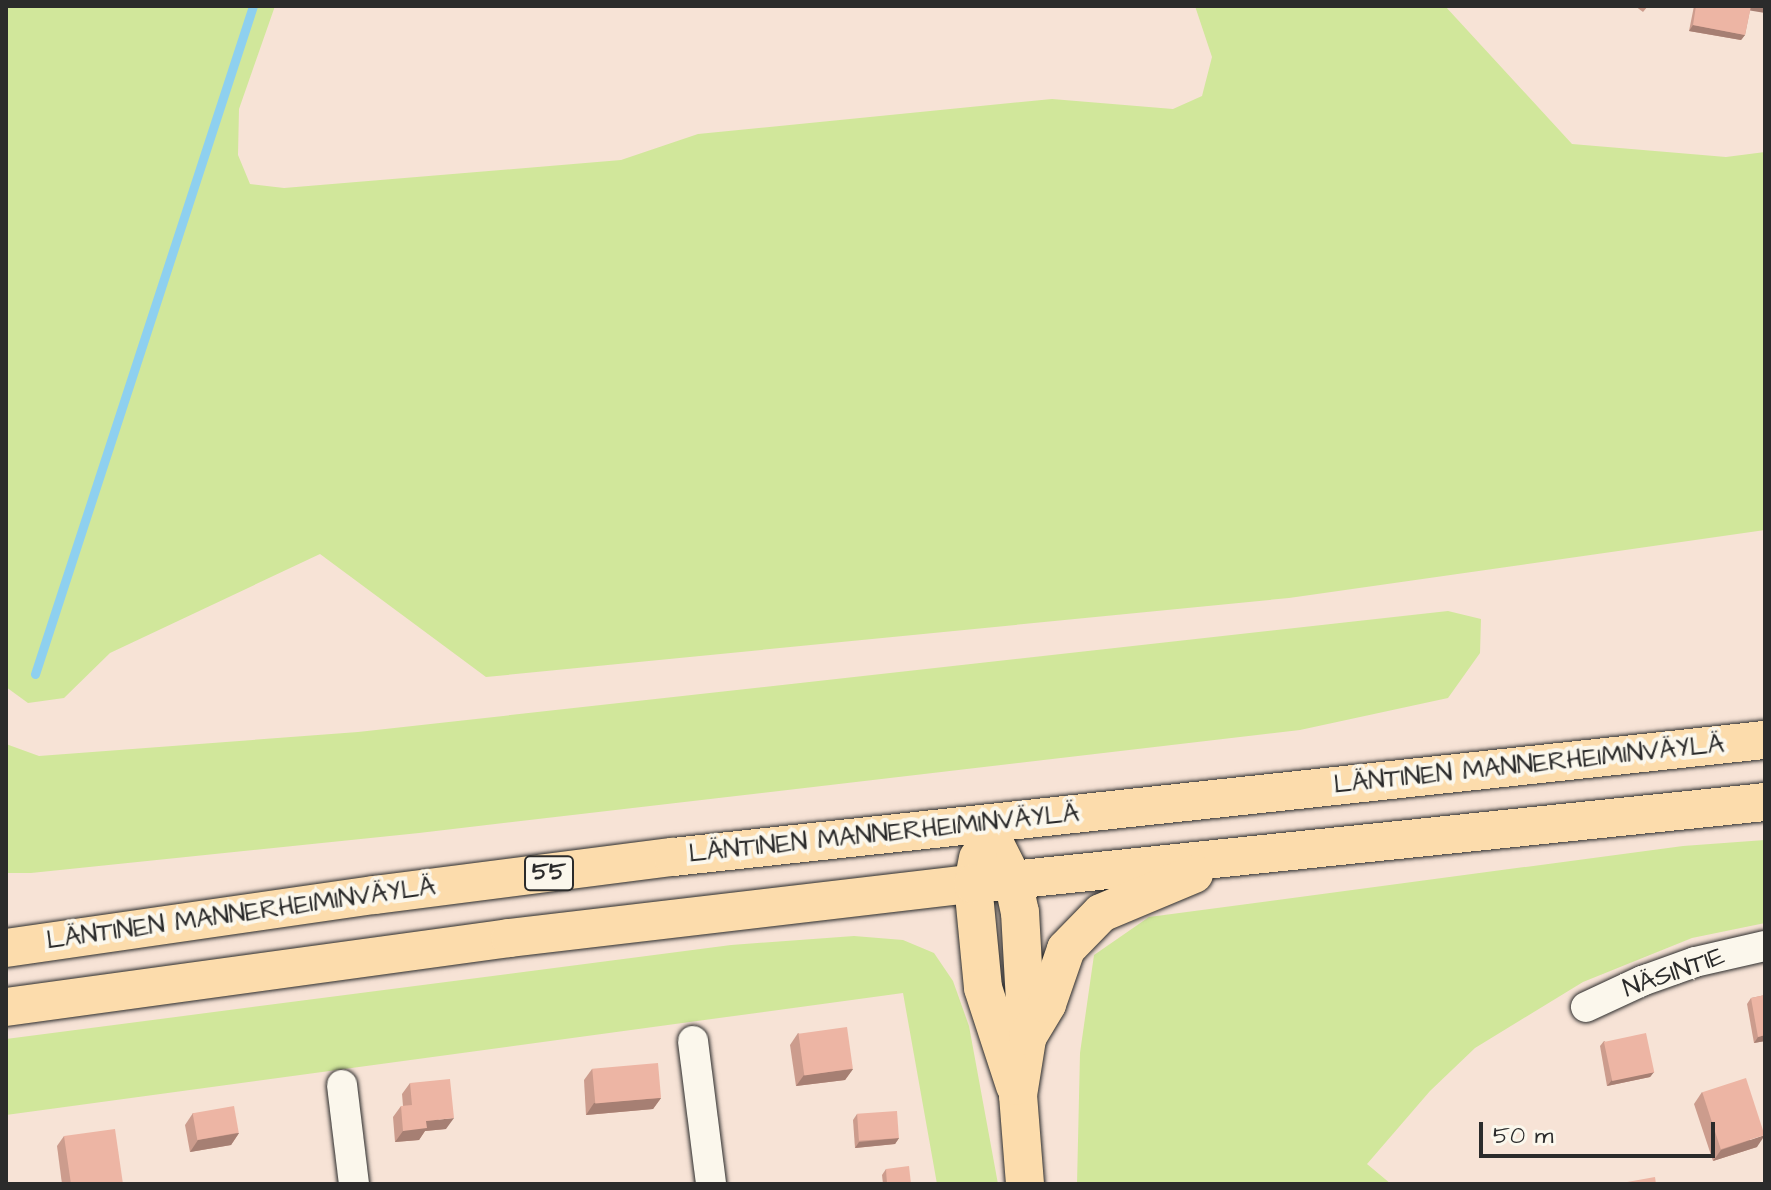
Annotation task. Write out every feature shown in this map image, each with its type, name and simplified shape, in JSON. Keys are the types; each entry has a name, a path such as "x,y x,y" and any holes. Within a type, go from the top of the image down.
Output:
{"main road":[{"name":"LÄNTINEN MANNERHEIMINVÄYLÄ","path":"6,948 501,879 1765,740"},
{"path":"973,884 1765,802"},
{"path":"985,824 1013,880 1020,912 1027,1039 1018,1095"},
{"path":"985,824 973,884 983,988 1018,1095 1025,1184"},
{"path":"1027,1039 1047,1004 1066,949 1101,913 1239,857"},
{"name":"55","path":"6,1007 510,938 973,884"}],"street":[{"name":"NÄSINTIE","path":"1586,1007 1682,966 1765,946"},
{"path":"693,1041 711,1184"},
{"path":"342,1085 354,1184"}],"green space":[{"path":"6,6 275,6 239,109 238,155 250,184 284,188 621,160 698,134 1052,99 1173,109 1202,96 1212,57 1195,6 1445,6 1572,144 1726,157 1765,152 1765,530 1289,598 486,677 320,554 110,653 64,698 28,703 6,687"},
{"path":"1448,611 1481,619 1480,653 1448,698 1300,730 419,833 31,873 6,873 6,744 39,756 358,732"},
{"path":"1765,840 1765,923 1692,938 1583,982 1475,1048 1430,1091 1367,1164 1391,1184 1077,1184 1080,1053 1094,955 1149,917 1683,846"},
{"path":"854,936 903,940 934,953 953,981 969,1026 998,1184 937,1184 903,993 6,1115 6,1039 731,945"}],"building":[{"path":"1696,6 1751,6 1745,35 1693,25"},
{"path":"1765,995 1765,1035 1758,1037 1751,998"},
{"path":"847,1027 853,1069 804,1075 798,1034"},
{"path":"1646,1033 1654,1072 1612,1081 1604,1042"},
{"path":"658,1063 661,1098 595,1104 592,1069"},
{"path":"1746,1078 1765,1135 1721,1149 1702,1092"},
{"path":"450,1079 454,1118 426,1121 427,1128 403,1131 401,1106 412,1105 410,1083"},
{"path":"234,1106 239,1133 197,1140 193,1113"},
{"path":"897,1111 899,1138 859,1141 857,1114"},
{"path":"115,1129 123,1184 71,1184 64,1136"},
{"path":"909,1166 911,1184 887,1184 886,1169"},
{"path":"1655,1177 1656,1184 1616,1184"}],"waterway":[{"path":"35,674 253,6"}]}
